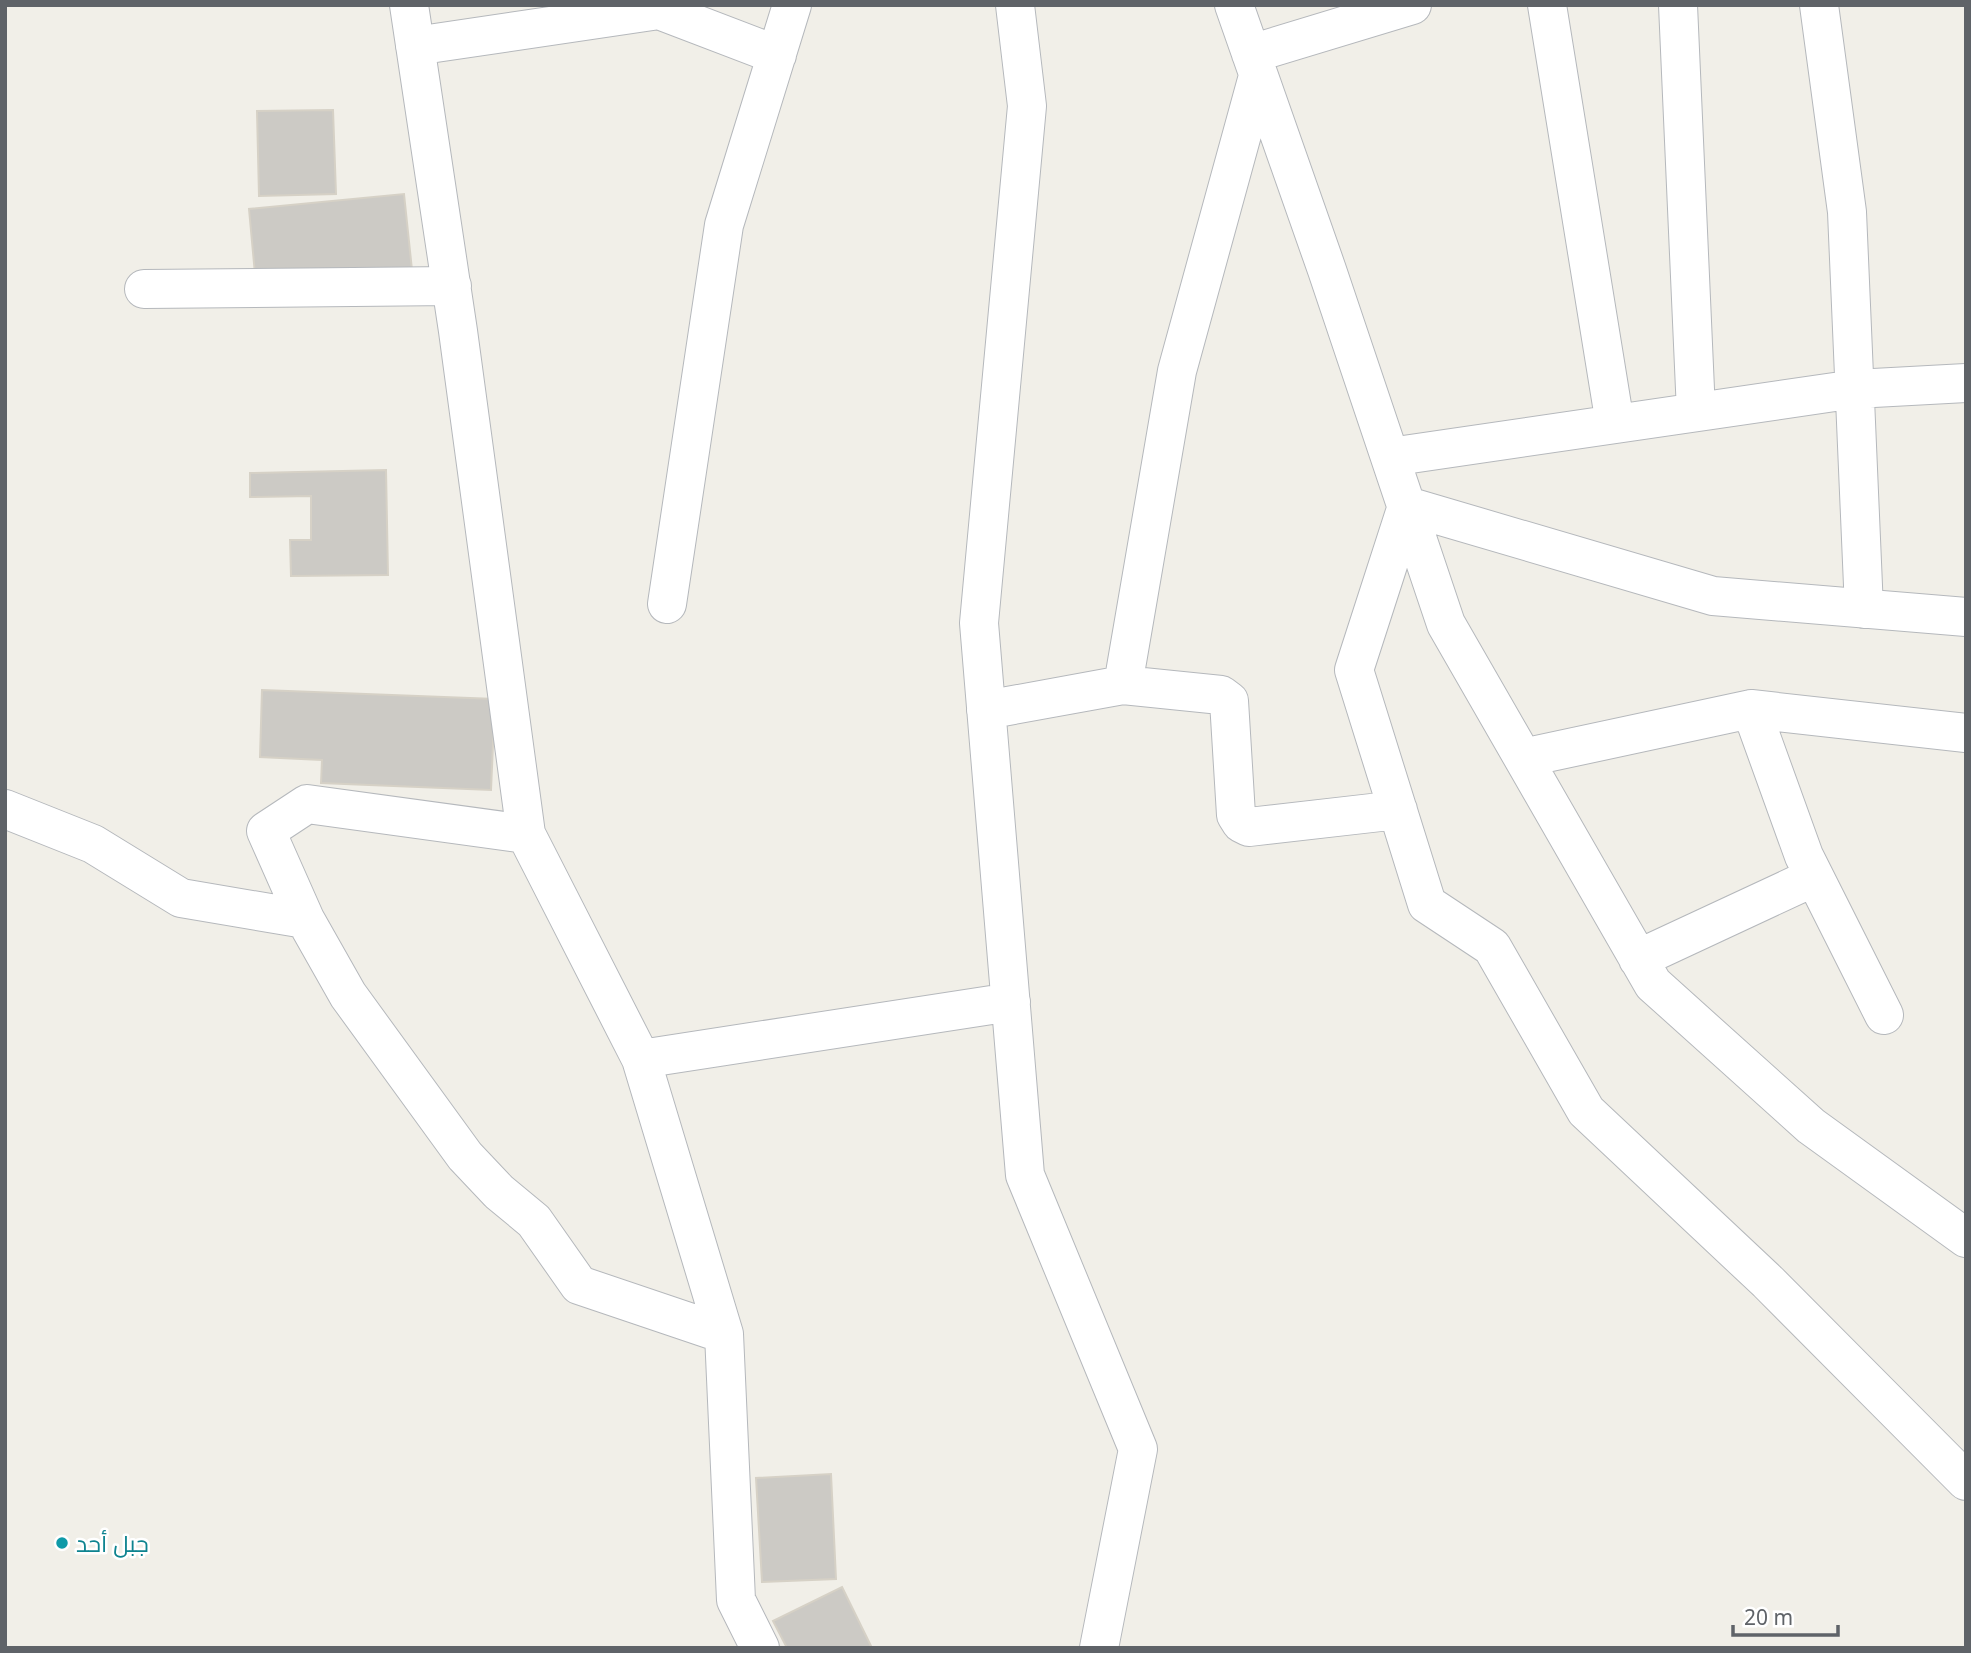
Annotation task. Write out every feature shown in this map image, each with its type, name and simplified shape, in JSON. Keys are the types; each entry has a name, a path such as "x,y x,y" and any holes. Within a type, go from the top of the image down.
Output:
{"street":[{"path":"409,5 452,286 526,834 641,1059 724,1334 736,1600 760,1648"},
{"path":"667,604 724,225 792,5"},
{"path":"1015,5 1027,106 979,623 1025,1175 1138,1449 1099,1648"},
{"path":"1234,5 1446,624 1638,959 1653,984 1811,1126 1966,1238"},
{"path":"1255,65 1412,5"},
{"path":"1547,5 1615,424"},
{"path":"1678,5 1696,412"},
{"path":"1819,5 1847,212 1864,608"},
{"path":"415,46 659,10 777,55"},
{"path":"1123,685 1177,371 1255,65"},
{"path":"144,289 452,286"},
{"path":"1390,457 1855,389 1966,383"},
{"path":"1407,506 1713,596 1966,617"},
{"path":"1407,506 1354,670 1427,904 1492,947 1586,1111 1768,1282 1966,1481"},
{"path":"986,710 1123,685 1221,695 1229,701 1236,815 1241,823 1250,827 1398,810"},
{"path":"1523,758 1751,709 1966,733"},
{"path":"1751,709 1804,856 1884,1015"},
{"path":"526,834 307,804 266,831 305,919 348,995 465,1156 499,1192 534,1222 579,1285 724,1334"},
{"path":"5,809 93,844 181,898 305,919"},
{"path":"1638,959 1814,877"},
{"path":"641,1059 1011,1002"}],"building":[{"path":"333,110 336,194 259,196 257,111"},
{"path":"404,194 412,270 256,285 249,209"},
{"path":"386,470 388,575 291,576 290,540 311,540 311,496 250,497 250,473"},
{"path":"262,690 495,699 491,790 321,783 322,760 260,757"},
{"path":"831,1474 836,1579 762,1582 756,1478"},
{"path":"842,1587 872,1648 787,1648 773,1621"}],"place":[{"name":"جبل أحد","path":"62,1543"}]}
